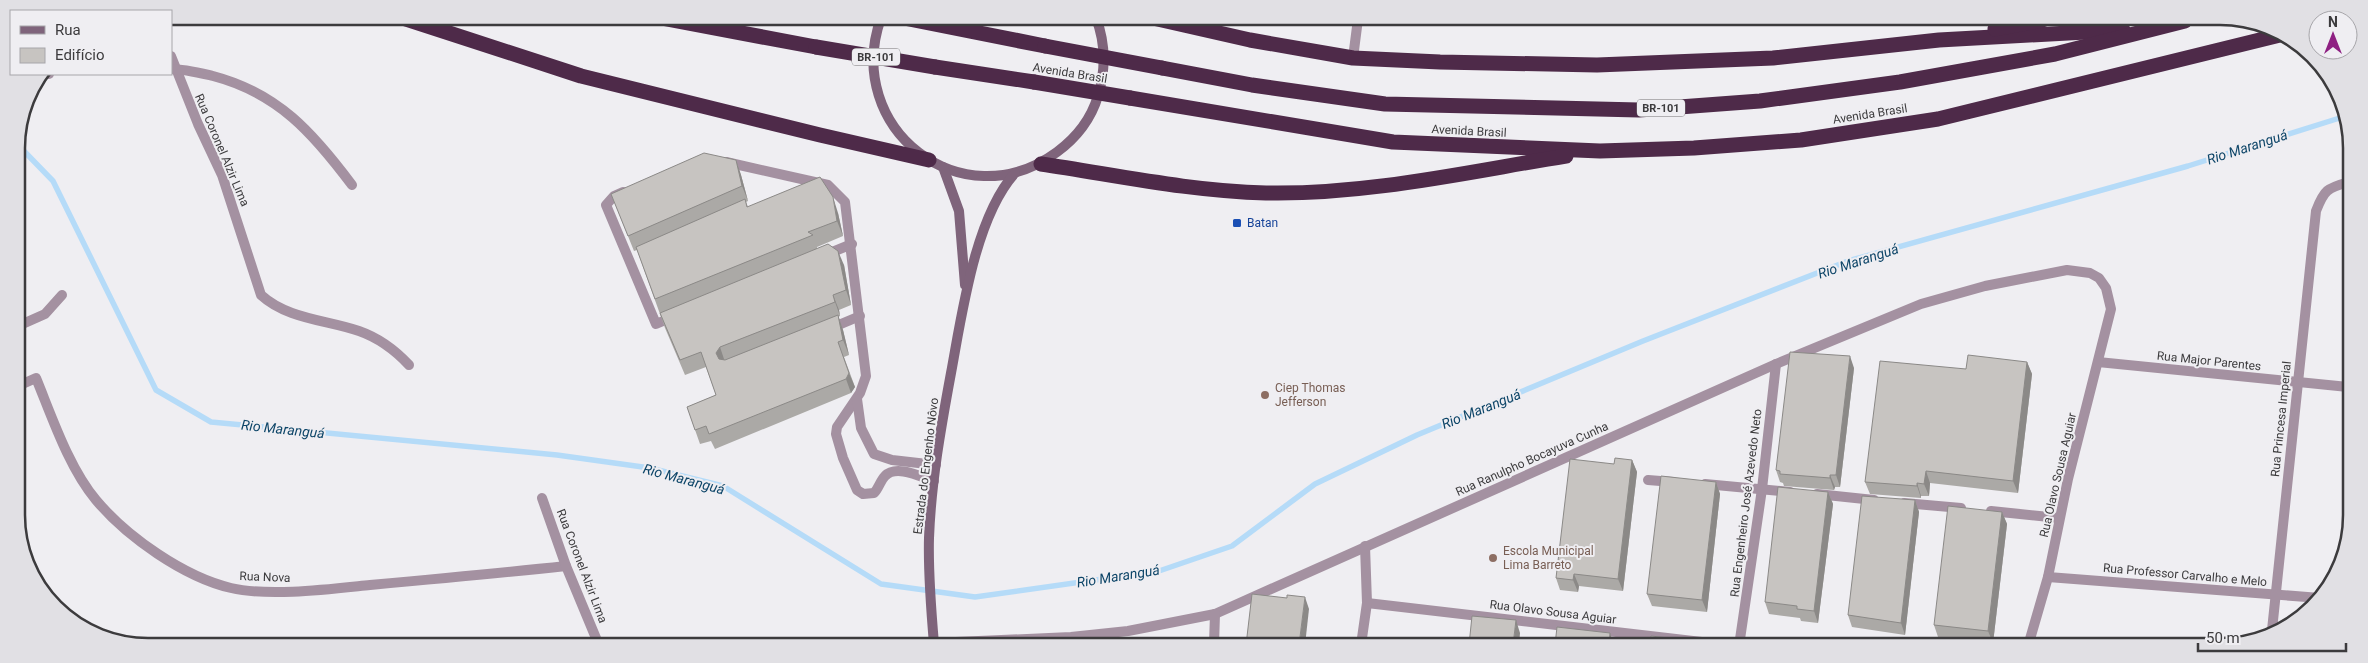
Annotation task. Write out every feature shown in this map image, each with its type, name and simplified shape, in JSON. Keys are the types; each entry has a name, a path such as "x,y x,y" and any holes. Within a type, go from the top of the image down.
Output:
{"highway":[{"path":"424,25 580,76 929,160"},
{"name":"Avenida Brasil","path":"699,25 816,47 1393,142 1600,151 1694,148 1801,140 1938,119 2273,37"},
{"name":"Avenida Brasil","path":"940,25 1252,85 1385,104 1639,110 1760,101 1900,82 2055,54 2169,25"},
{"path":"1184,25 1250,40 1353,58 1597,66 1773,58 1939,40 2157,29"},
{"path":"1939,40 2017,25"},
{"path":"1041,164 1149,183 1210,190 1266,193 1316,192 1410,182 1600,151"}],"main road":[{"path":"879,25 875,35 872,64 876,92 888,119 906,142 929,160 942,167 966,174 991,176 1015,173 1041,164 1072,142 1094,111 1104,74 1103,36 1099,25"},
{"name":"Estrada do Engenho Nôvo","path":"942,167 959,211 966,294"},
{"name":"Estrada do Engenho Nôvo","path":"934,638 929,538 936,465 966,294 987,222 1000,192 1015,173"}],"street":[{"path":"1353,58 1357,25"},
{"path":"173,69 234,82 272,100 315,138 352,185"},
{"name":"Rua Coronel Alzir Lima","path":"173,69 222,175 262,296 278,307 311,319 360,331 387,344 409,365"},
{"path":"716,160 813,180 828,185 845,202 852,244 866,376 857,399 837,427 836,434 843,458 858,490 863,494 874,493 883,479 891,472 906,472 934,481"},
{"path":"796,188 813,180"},
{"path":"2331,187 2343,184"},
{"path":"2331,187 2343,188"},
{"name":"Rua Princesa Imperial","path":"2272,626 2316,211 2324,193 2331,187"},
{"path":"631,189 614,196 606,205 633,260 656,324 683,313"},
{"path":"816,259 852,244"},
{"name":"Rua Ranulpho Bocayuva Cunha","path":"1049,638 1128,631 1215,614 1776,364 1921,304 1985,286 2067,270 2090,273 2099,278 2106,288 2111,309"},
{"path":"25,323 45,314 62,295"},
{"name":"Rua Olavo Sousa Aguiar","path":"2030,638 2048,577 2060,518 2111,309"},
{"path":"816,334 860,316"},
{"name":"Rua Major Parentes","path":"2098,362 2343,387"},
{"name":"Rua Engenheiro José Azevedo Neto","path":"1738,638 1762,489 1776,364"},
{"name":"Rua Nova","path":"25,383 36,378 61,438 95,500 135,537 160,555 197,576 231,588 265,591 316,590 566,566"},
{"path":"857,399 861,428 874,454 892,460 936,465"},
{"path":"1648,480 1762,489 2060,518"},
{"name":"Rua Coronel Alzir Lima","path":"542,498 566,566 596,638"},
{"path":"1362,638 1367,603 1365,546"},
{"name":"Rua Professor Carvalho e Melo","path":"2048,577 2311,597"},
{"name":"Rua Olavo Sousa Aguiar","path":"1367,603 1668,638"},
{"path":"1214,638 1215,614"}],"building":[{"path":"704,153 736,160 742,186 628,236 611,194"},
{"path":"820,177 833,197 837,221 808,232 813,235 655,299 636,247 745,199 747,207"},
{"path":"828,244 838,251 846,290 833,295 835,302 720,347 716,353 719,359 725,360 838,315 843,340 838,342 849,373 846,379 709,434 706,426 695,430 687,407 716,395 701,352 680,360 660,313"},
{"path":"1790,352 1850,356 1836,475 1830,475 1830,478 1780,474 1780,471 1776,470"},
{"path":"1968,355 2027,362 2013,481 1926,471 1924,484 1917,483 1917,486 1865,482 1880,361 1966,369"},
{"path":"1615,458 1632,460 1618,579 1574,574 1573,580 1556,578 1570,459 1614,464"},
{"path":"1661,476 1716,482 1702,600 1647,594"},
{"path":"1778,487 1828,492 1814,611 1797,609 1797,606 1765,602"},
{"path":"1862,496 1915,500 1901,623 1848,615"},
{"path":"1948,506 2002,512 1988,631 1934,625"},
{"path":"1252,594 1287,598 1287,595 1305,597 1300,638 1247,638"},
{"path":"1472,616 1516,620 1514,638 1470,638"},
{"path":"1557,627 1610,633 1610,638 1556,638"},
{"path":"1651,636 1669,638 1651,638"}],"waterway":[{"name":"Rio Maranguá","path":"25,152 53,181 156,390 211,422 557,455 650,468 723,486 881,584 975,597 1159,571 1232,546 1315,484 1417,435 1643,341 1848,261 2188,166 2339,118"}],"place":[{"name":"Batan","path":"1237,223"},
{"name":"Ciep Thomas Jefferson","path":"1265,395"},
{"name":"Escola Municipal Lima Barreto","path":"1493,558"}]}
